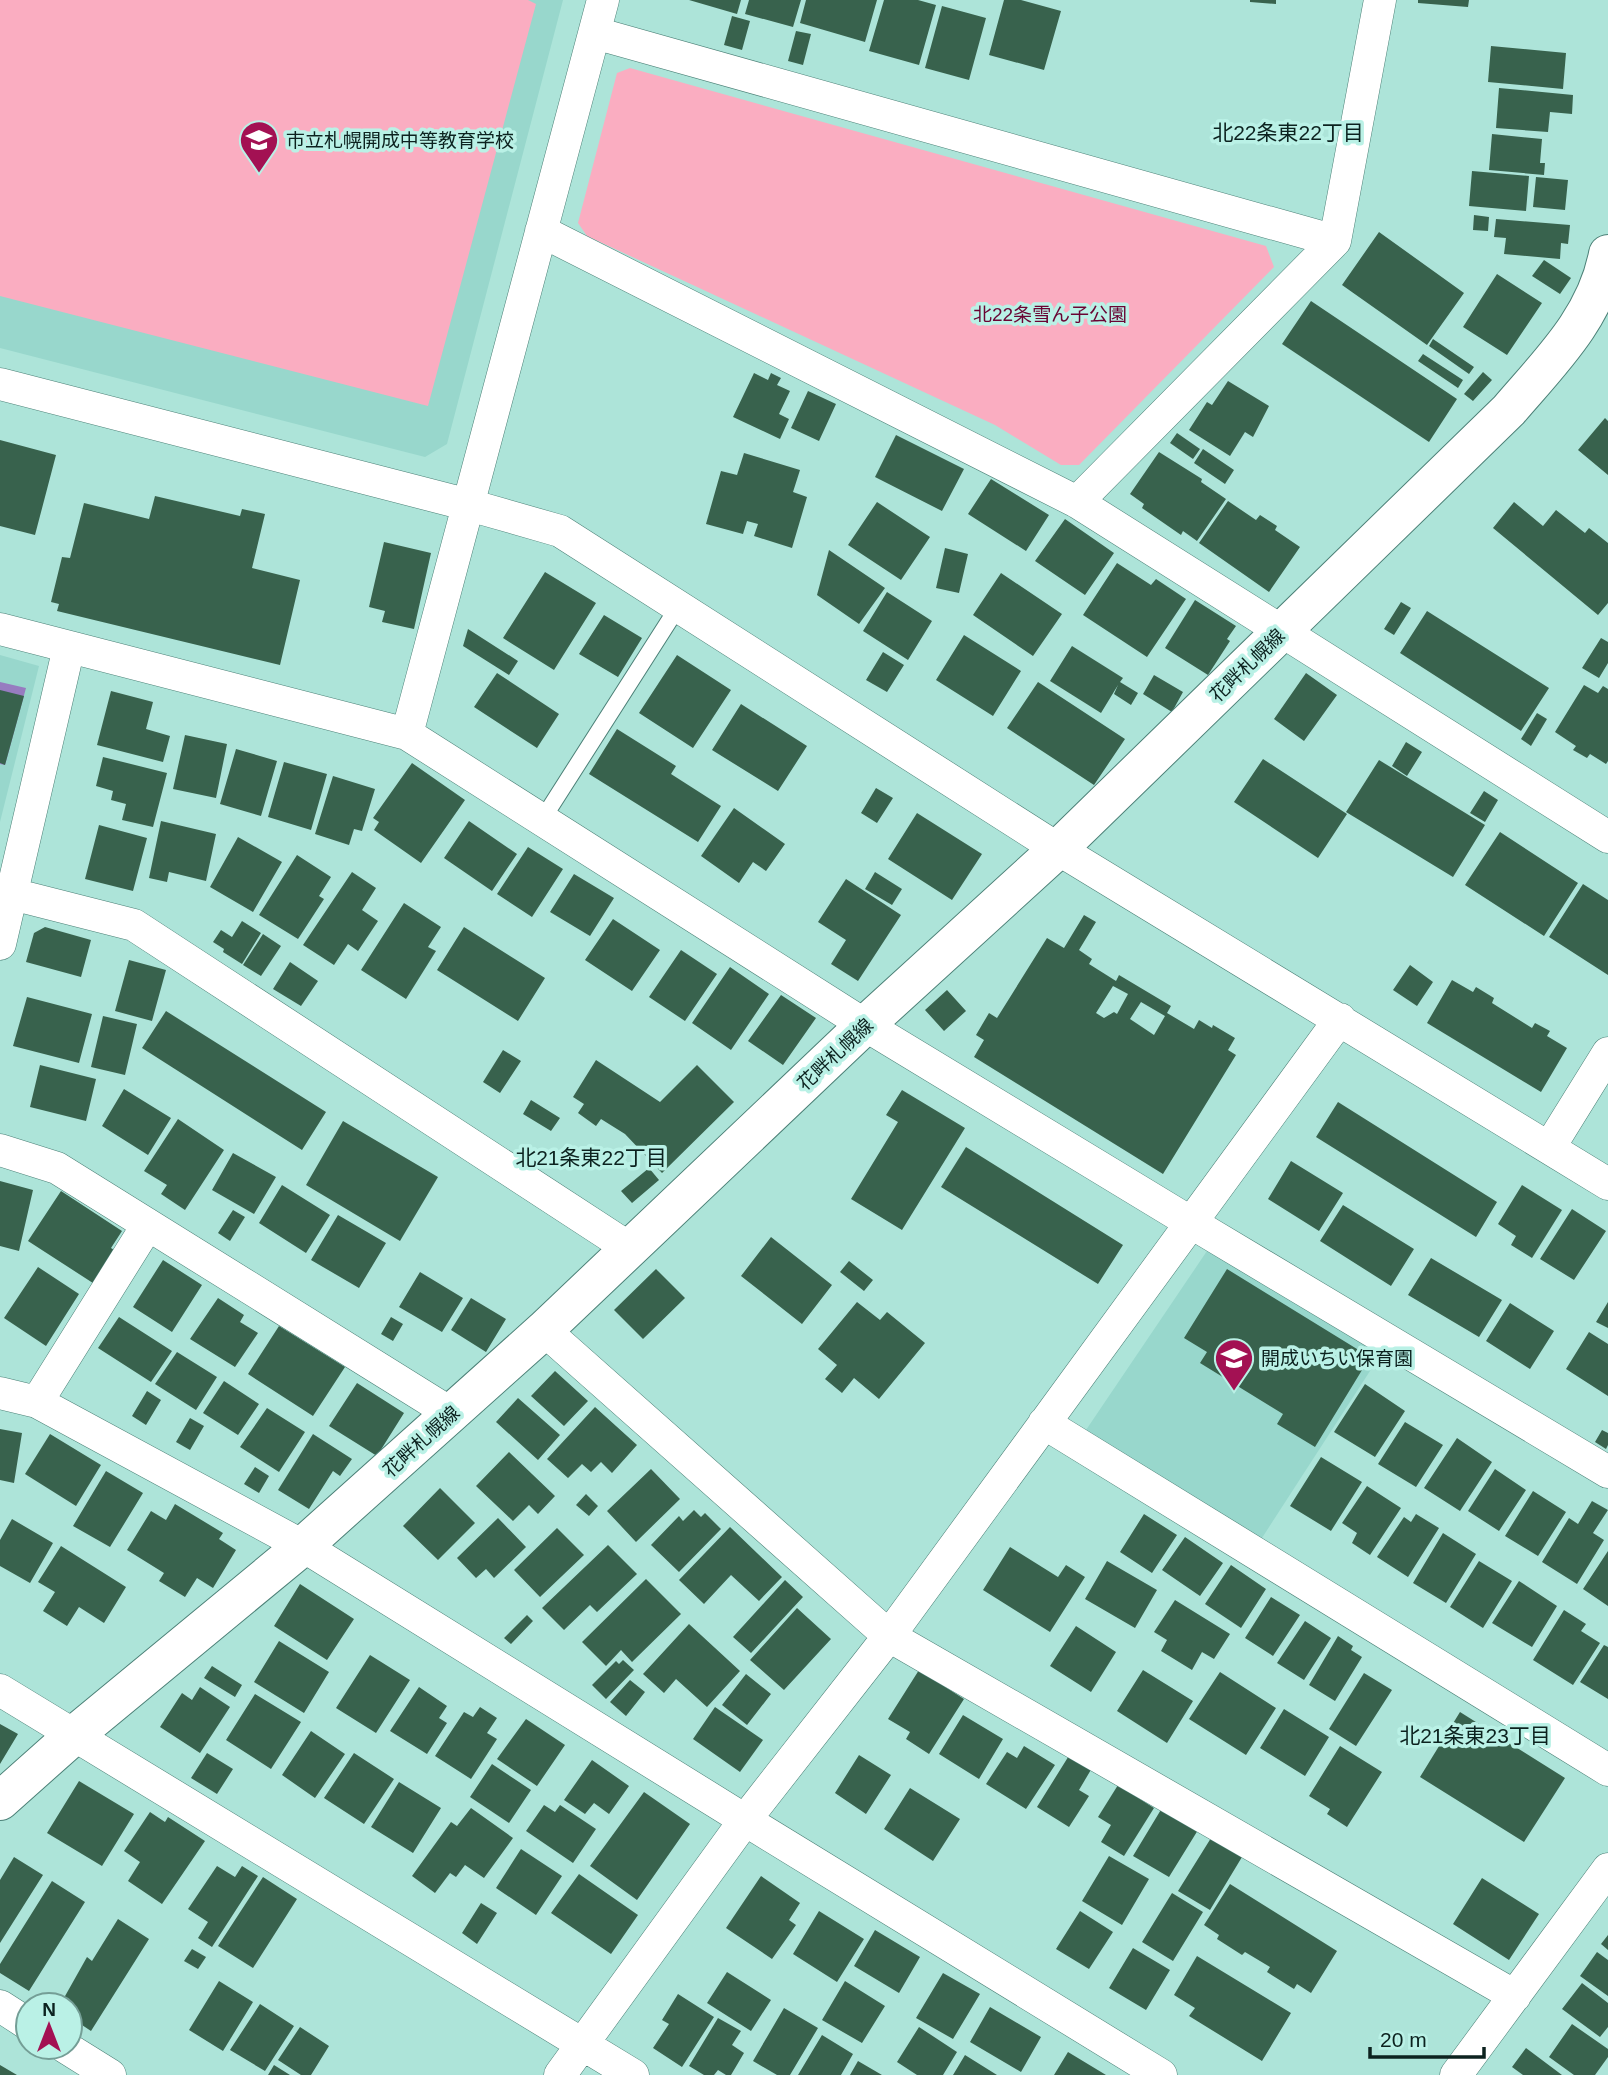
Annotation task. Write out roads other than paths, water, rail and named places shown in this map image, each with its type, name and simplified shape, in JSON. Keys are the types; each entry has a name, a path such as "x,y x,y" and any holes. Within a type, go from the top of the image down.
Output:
{"main road":[{"name":"花畔札幌線","path":"0,1801 73,1736 303,1546 452,1414 865,1024 1058,849 1508,410 1576,332 1597,294 1607,263"}],"street":[{"path":"407,734 603,0"},
{"path":"1077,502 1335,240 1380,0"},
{"path":"595,33 1335,240"},
{"path":"541,231 1077,502 1608,837"},
{"path":"0,384 560,531 1058,849 1608,1184"},
{"path":"0,629 407,734 865,1024 1608,1472"},
{"path":"0,944 69,647"},
{"path":"12,894 134,925 629,1248"},
{"path":"561,2075 745,1820 889,1636 1340,1020"},
{"path":"1549,1148 1608,1053"},
{"path":"0,1150 57,1168 452,1414"},
{"path":"37,1402 147,1226"},
{"path":"544,1330 889,1636 1514,1996"},
{"path":"0,1393 37,1402 303,1546 1161,2075"},
{"path":"1044,1423 1608,1770"},
{"path":"0,1690 633,2075"},
{"path":"1456,2075 1608,1869"},
{"path":"84,2059 110,2075"}],"lane":[{"path":"542,820 678,607"}],"place":[{"name":"市立札幌開成中等教育学校","path":"259,174"},
{"name":"開成いちい保育園","path":"1234,1392"}],"district":[{"name":"北22条東22丁目","path":"1288,133"},
{"name":"北21条東22丁目","path":"591,1158"},
{"name":"北21条東23丁目","path":"1475,1736"}],"park label":[{"name":"北22条雪ん子公園","path":"1050,314"}]}
